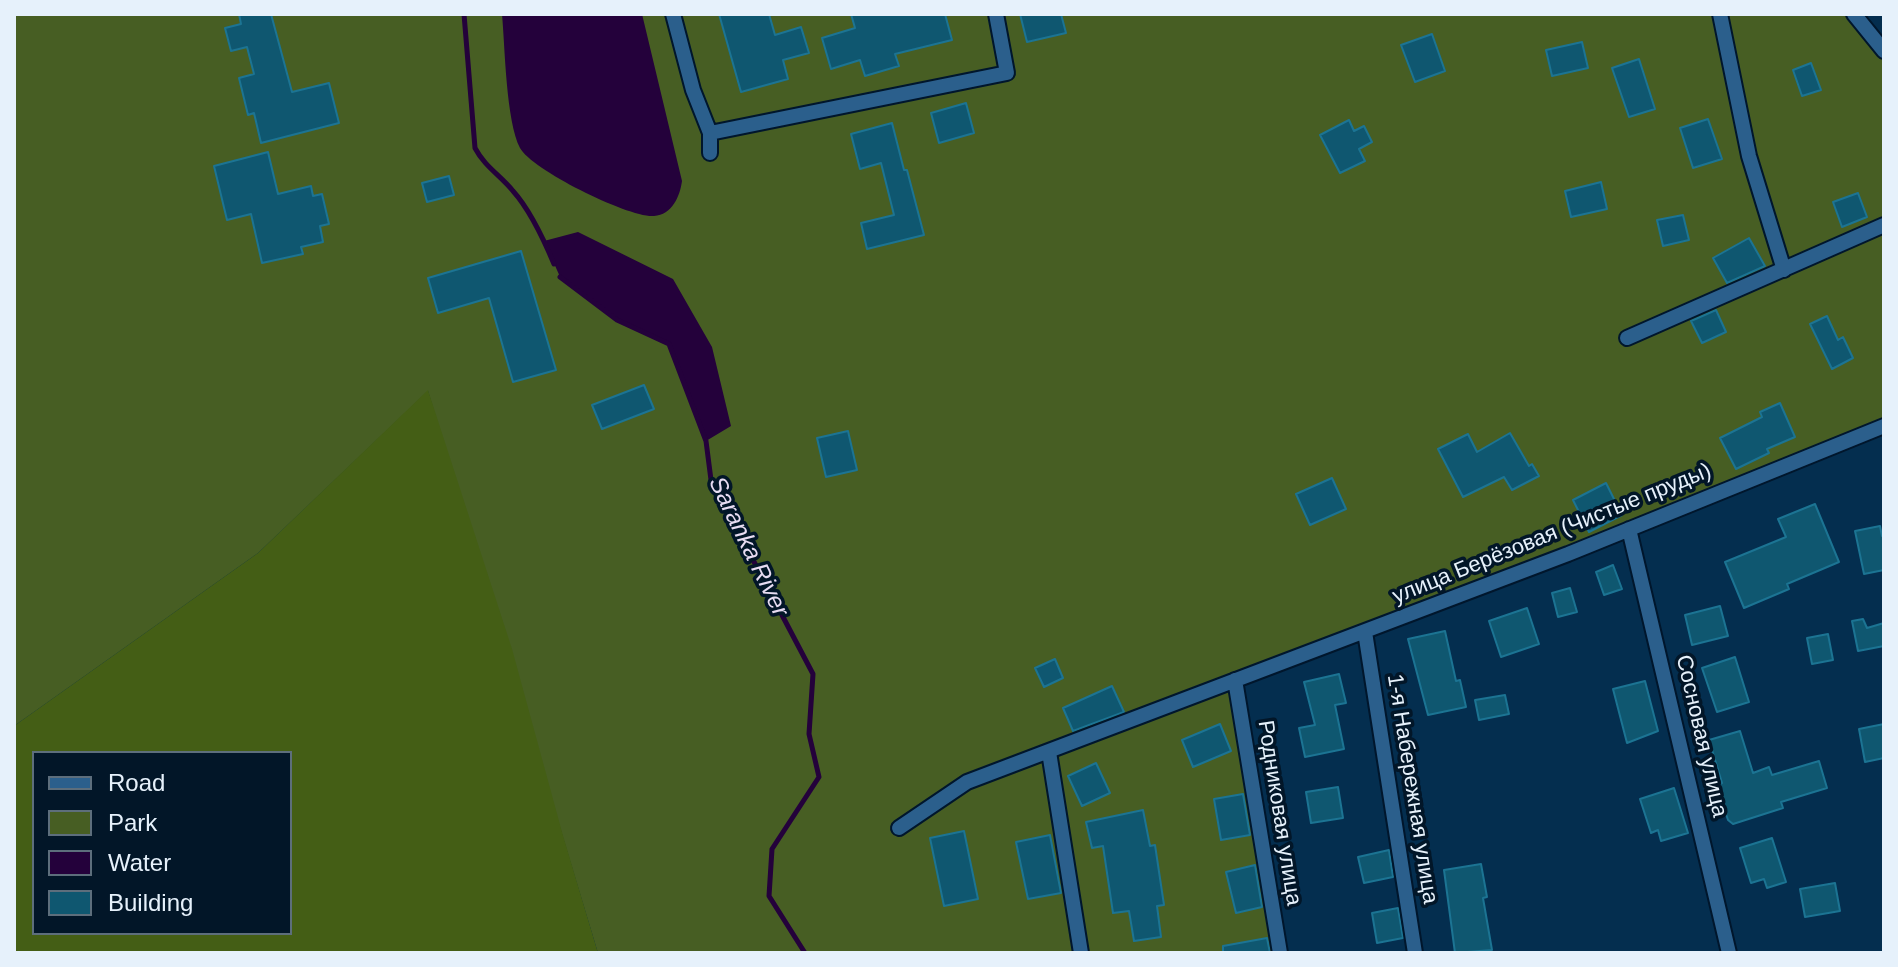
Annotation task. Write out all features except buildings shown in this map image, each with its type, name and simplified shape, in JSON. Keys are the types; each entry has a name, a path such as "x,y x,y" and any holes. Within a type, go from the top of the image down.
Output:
{"street":[{"path":"673,14 693,90 710,133 710,153"},
{"path":"710,133 1007,73 996,14"},
{"path":"1720,14 1749,156 1784,270"},
{"path":"1854,14 1884,51"},
{"path":"1627,338 1884,225"},
{"name":"улица Берёзовая (Чистые пруды)","path":"899,828 967,782 1365,632 1884,426"},
{"name":"Сосновая улица","path":"1629,529 1729,953"},
{"name":"1-я Набережная улица","path":"1365,632 1415,953"},
{"name":"Родниковая улица","path":"1235,680 1280,953"},
{"path":"1049,752 1081,953"}],"green space":[{"path":"14,14 1854,14 1884,51 1884,426 1235,680 1280,953 598,953 428,391 258,553 14,726"},
{"path":"428,390 512,649 598,953 14,953 14,726 258,553"}],"water":[{"path":"502,14 642,14 682,181 677,198 666,212 654,216 642,215 604,201 561,180 520,148 509,102"},
{"path":"578,232 673,279 712,347 731,426 706,441 669,344 617,320 561,279 544,241"}],"waterway":[{"name":"Saranka River","path":"464,14 475,148 526,207 554,264"},
{"name":"Saranka River","path":"560,277 617,320 669,344 706,441 711,480 813,674 809,734 819,777 772,849 769,896 805,953"}]}
